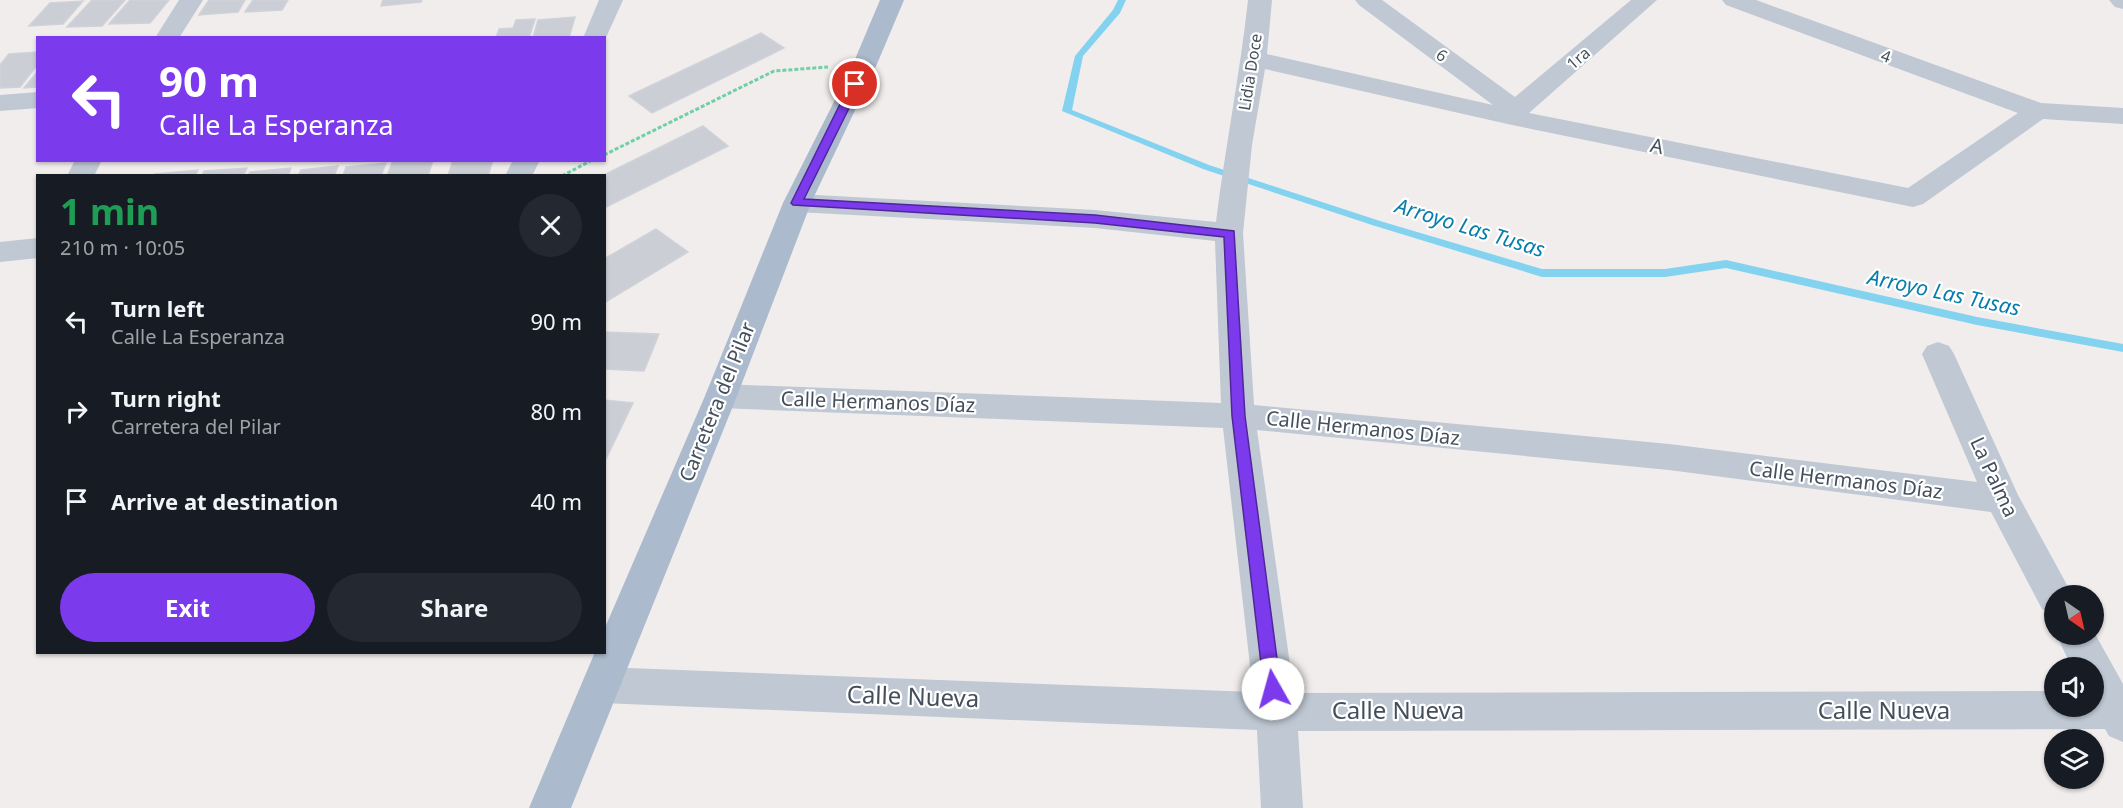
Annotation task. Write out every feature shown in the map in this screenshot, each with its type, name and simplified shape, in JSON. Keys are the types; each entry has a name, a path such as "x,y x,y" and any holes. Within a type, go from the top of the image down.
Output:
{"main road":[{"name":"Carretera del Pilar","path":"550,808 721,396 797,203 865,64 892,0"}],"street":[{"path":"168,36 192,0"},
{"path":"596,36 611,0"},
{"name":"Lidia Doce","path":"1232,209 1238,153 1254,59 1260,0"},
{"name":"6","path":"1367,0 1514,114"},
{"name":"1ra","path":"1514,114 1645,0"},
{"name":"4","path":"1734,0 2038,111 2123,116"},
{"name":"A","path":"1254,59 1913,198 2038,111"},
{"path":"0,103 36,100"},
{"path":"797,203 1095,219 1232,209 1239,416 1276,712 1282,808"},
{"path":"0,252 36,247"},
{"name":"La Palma","path":"1938,354 2002,499 2049,585"},
{"name":"Calle Hermanos Díaz","path":"721,396 1239,416 1669,457 2002,499"},
{"name":"Calle Nueva","path":"602,685 1276,712 2121,714"},
{"path":"2104,685 2121,714"}],"path":[{"path":"606,154 774,71 865,64"},
{"path":"566,174 588,162"}],"building":[{"path":"92,0 125,0 102,26 67,27"},
{"path":"130,0 169,0 150,23 109,24"},
{"path":"209,0 245,0 238,12 199,15"},
{"path":"253,0 288,0 282,10 245,12"},
{"path":"383,0 422,0 421,2 381,6"},
{"path":"83,1 63,24 29,26 50,3"},
{"path":"575,17 570,36 534,36 538,20"},
{"path":"535,19 530,36 497,36 499,29 513,28 516,20"},
{"path":"761,33 784,48 652,113 629,96"},
{"path":"36,52 36,67 20,87 0,88 0,65 9,54"},
{"path":"36,73 36,87 24,88"},
{"path":"703,126 728,146 606,207 606,174"},
{"path":"392,162 432,162 429,174 388,174"},
{"path":"452,162 492,162 489,174 449,174"},
{"path":"386,163 382,174 344,174 346,167"},
{"path":"338,166 335,174 299,174 301,170"},
{"path":"247,168 244,174 203,174 204,171"},
{"path":"291,168 289,174 249,174 250,172"},
{"path":"198,170 196,174 155,174"},
{"path":"656,229 688,252 606,302 606,258"},
{"path":"606,332 659,334 644,371 606,369"},
{"path":"606,400 633,403 606,459"}],"waterway":[{"name":"Arroyo Las Tusas","path":"1122,0 1117,11 1079,56 1067,111 1206,167 1376,223 1542,273 1665,273 1726,264 1977,321 2123,348"}],"route":[{"path":"855,84 797,203 1095,219 1229,233 1239,416 1273,689"}]}
